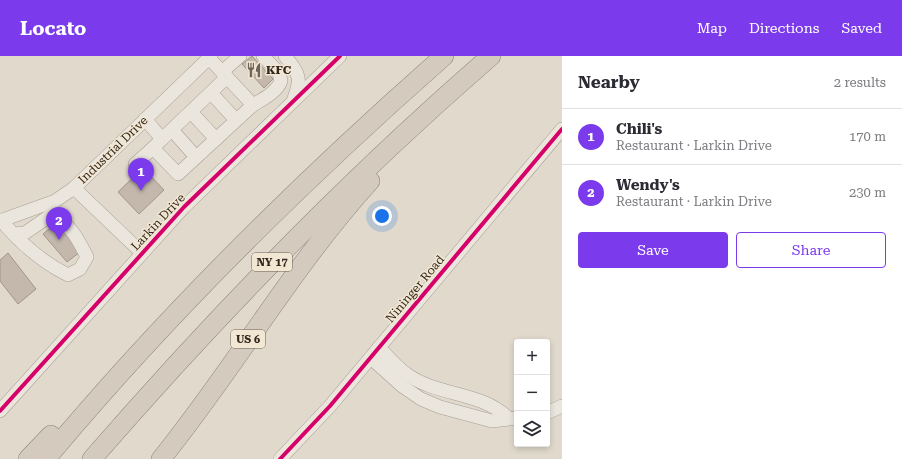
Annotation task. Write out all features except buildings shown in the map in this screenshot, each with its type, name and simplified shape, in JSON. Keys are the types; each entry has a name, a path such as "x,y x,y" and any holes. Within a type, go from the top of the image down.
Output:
{"highway":[{"path":"46,459 114,379 286,200 383,109 444,56"},
{"name":"US 6","path":"160,459 203,404 282,291 319,242 363,188 465,79 491,56"},
{"name":"NY 17","path":"92,459 243,292 340,195 465,79"},
{"path":"28,459 111,370 174,315"}],"street":[{"path":"135,164 211,93 240,56"},
{"path":"145,120 157,144 178,174 253,104 273,91 281,81 279,73 263,56"},
{"path":"285,56 298,73 298,88 292,102"},
{"name":"Larkin Drive","path":"0,411 184,207 340,56"},
{"path":"210,57 253,104"},
{"name":"Industrial Drive","path":"1,221 55,201 74,188 210,57"},
{"path":"211,93 236,120"},
{"path":"191,112 216,139"},
{"name":"Nininger Road","path":"280,459 371,358 562,129"},
{"path":"172,130 196,157"},
{"path":"74,188 142,253"},
{"path":"1,221 13,234 52,267 68,275 80,270 88,257 77,235 60,219 51,215 25,233 13,234"},
{"path":"379,348 408,375 445,391 499,408 513,418"},
{"path":"371,358 412,394 440,407 492,421 513,418"},
{"path":"440,407 445,391"},
{"path":"0,406 13,396"},
{"path":"472,416 476,401"},
{"path":"550,412 562,406"}],"cycle path":[{"path":"0,411 184,207 340,56"},
{"path":"280,459 330,406 562,129"}],"place":[{"name":"KFC","path":"254,70"},
{"name":"Chili's","path":"141,191"},
{"name":"Wendy's","path":"59,240"}]}
